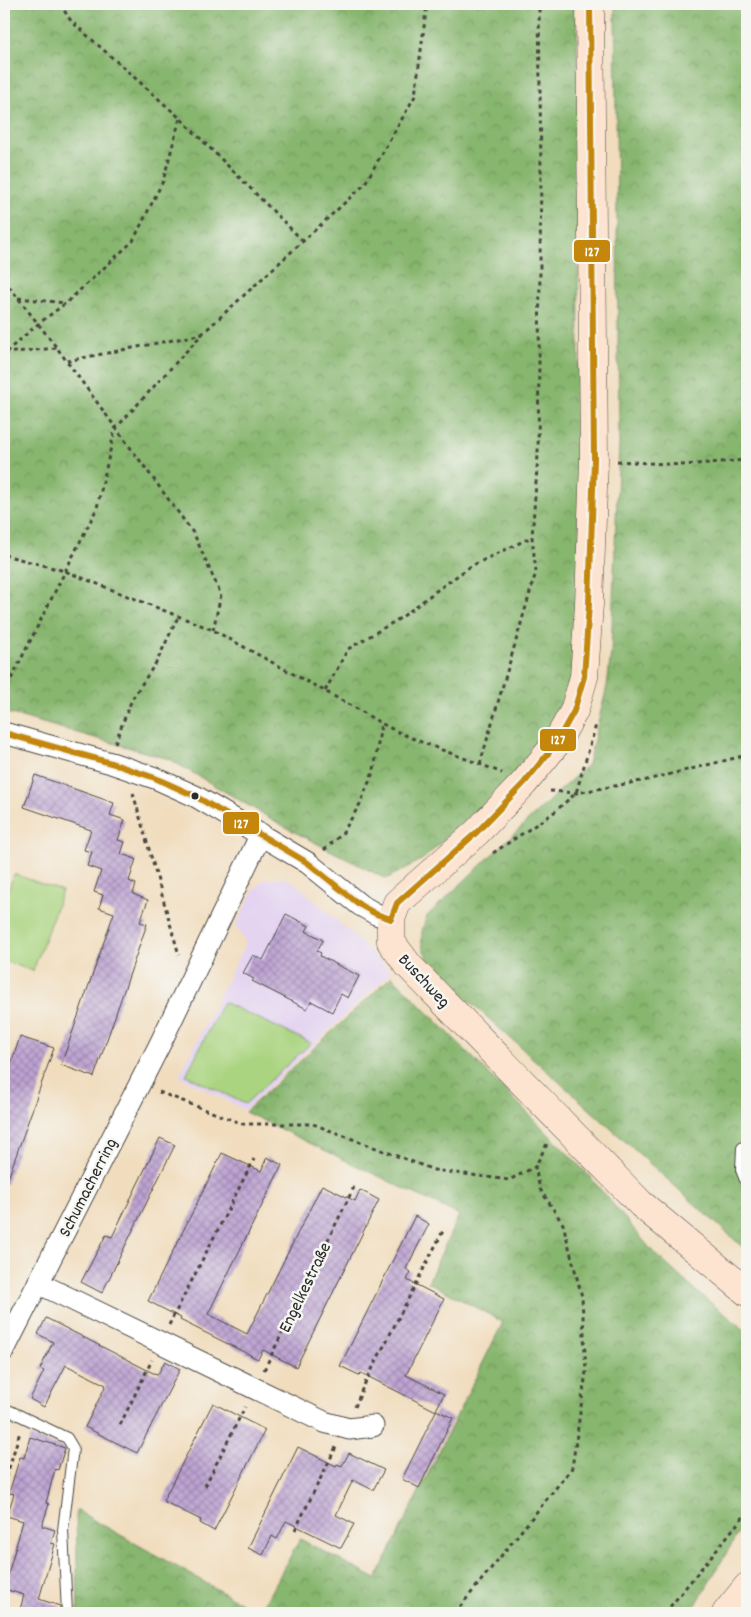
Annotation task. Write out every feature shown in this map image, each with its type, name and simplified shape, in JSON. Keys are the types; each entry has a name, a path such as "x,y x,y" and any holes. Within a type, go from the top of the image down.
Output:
{"street":[{"path":"5,737 105,761 155,778 195,796 308,863 360,905 376,914 392,919 397,903 477,832 524,783 554,745 574,711 584,677 589,604 594,460 590,4"},
{"name":"Schumacherring","path":"4,1350 13,1311 38,1283 140,1084 261,834"},
{"name":"Buschweg","path":"392,919 391,942 409,966 641,1204 746,1288"},
{"path":"38,1283 324,1422 346,1428 373,1426"},
{"path":"726,1613 747,1587"}],"lane":[{"path":"747,1144 742,1148 741,1170 747,1185"},
{"path":"4,1408 67,1438 73,1448 63,1530 67,1613"}],"path":[{"path":"60,4 71,21 180,118 303,241"},
{"path":"4,693 97,508 115,429 203,334 364,185 415,96 427,4"},
{"path":"480,764 536,572 532,537 538,455 541,172 540,4"},
{"path":"5,352 66,303 133,241 163,181 180,118"},
{"path":"4,280 57,348 194,534 221,595 213,630"},
{"path":"17,298 66,303"},
{"path":"66,361 203,334"},
{"path":"5,352 57,348"},
{"path":"594,460 683,465 747,460"},
{"path":"325,692 348,649 402,618 471,566 532,537"},
{"path":"4,555 65,571 213,630 361,711 380,724 443,752 480,764 524,783"},
{"path":"105,761 118,738 132,699 157,660 178,617"},
{"path":"308,863 342,834 360,804 374,770 380,724"},
{"path":"576,793 646,780 747,755"},
{"path":"125,768 188,985"},
{"path":"140,1084 243,1124 314,1124 434,1170 509,1180 535,1167 548,1141 562,1124"},
{"path":"120,1425 254,1159"},
{"path":"455,1613 572,1468 586,1372 582,1297 563,1224 540,1189 535,1167"},
{"name":"Engelkestraße","path":"205,1486 354,1187"},
{"path":"295,1530 346,1428 363,1387 443,1231"},
{"path":"4,1484 20,1429"},
{"path":"666,1613 747,1512"}],"shaded area":[{"path":"284,878 294,882 391,972 245,1110 179,1076 246,943 236,925 253,891 263,880"}],"green space":[{"path":"4,4 577,4 580,561 572,676 562,708 547,733 505,785 423,859 386,879 287,828 169,759 4,712"},
{"path":"615,4 747,4 747,1251 447,981 428,959 422,944 423,927 427,916 588,764 607,686 611,652 619,442"},
{"path":"14,874 62,891 33,971 4,961 4,903"},
{"path":"392,976 585,1171 654,1253 689,1285 747,1332 747,1518 691,1613 259,1613 300,1539 376,1579 503,1322 428,1282 459,1215 245,1112"},
{"path":"223,1002 311,1043 245,1104 186,1075"},
{"path":"76,1510 259,1613 78,1613"}],"building":[{"path":"35,775 114,803 110,815 125,820 118,840 125,842 121,854 136,859 129,881 136,884 133,894 148,900 140,922 147,924 94,1077 61,1065 114,913 99,908 103,895 94,892 101,871 87,866 92,852 84,850 91,830 24,807"},
{"path":"286,914 309,926 306,931 323,940 317,951 321,953 320,956 359,976 348,998 341,994 332,1012 311,1001 307,1009 252,981 254,979 243,973 253,955 263,960"},
{"path":"20,1037 54,1048 6,1184 4,1184 4,1084"},
{"path":"160,1138 175,1145 102,1293 81,1282 106,1235 112,1237"},
{"path":"222,1153 261,1171 267,1157 282,1165 208,1314 247,1334 322,1185 355,1201 360,1190 379,1200 296,1367 263,1350 258,1359 180,1320 181,1318 148,1301"},
{"path":"415,1216 429,1224 406,1269 411,1272 407,1280 444,1299 406,1375 444,1394 436,1410 453,1418 419,1488 402,1479 436,1411 361,1373 359,1375 340,1366"},
{"path":"46,1318 153,1373 158,1374 165,1361 180,1369 137,1453 85,1427 106,1385 66,1365 44,1407 30,1399 44,1371 40,1369 53,1342 38,1334"},
{"path":"213,1403 265,1430 214,1531 200,1523 201,1520 163,1501"},
{"path":"30,1437 65,1448 58,1470 55,1469 46,1503 49,1504 42,1526 55,1530 51,1543 55,1544 39,1599 60,1606 60,1613 19,1613 24,1595 4,1589 23,1521 7,1516 14,1494 9,1493 20,1457 24,1458"},
{"path":"298,1447 336,1466 337,1464 342,1466 349,1453 384,1470 373,1490 353,1480 336,1515 354,1524 341,1548 286,1521 277,1539 272,1536 263,1555 248,1548"}],"transit line":[{"name":"127","path":"391,919 397,903 477,832 524,783 555,745 574,711 584,677 589,604 594,460 590,4"},
{"name":"127","path":"4,733 111,763 155,778 195,796 308,863 360,905 376,914 391,919"}]}
